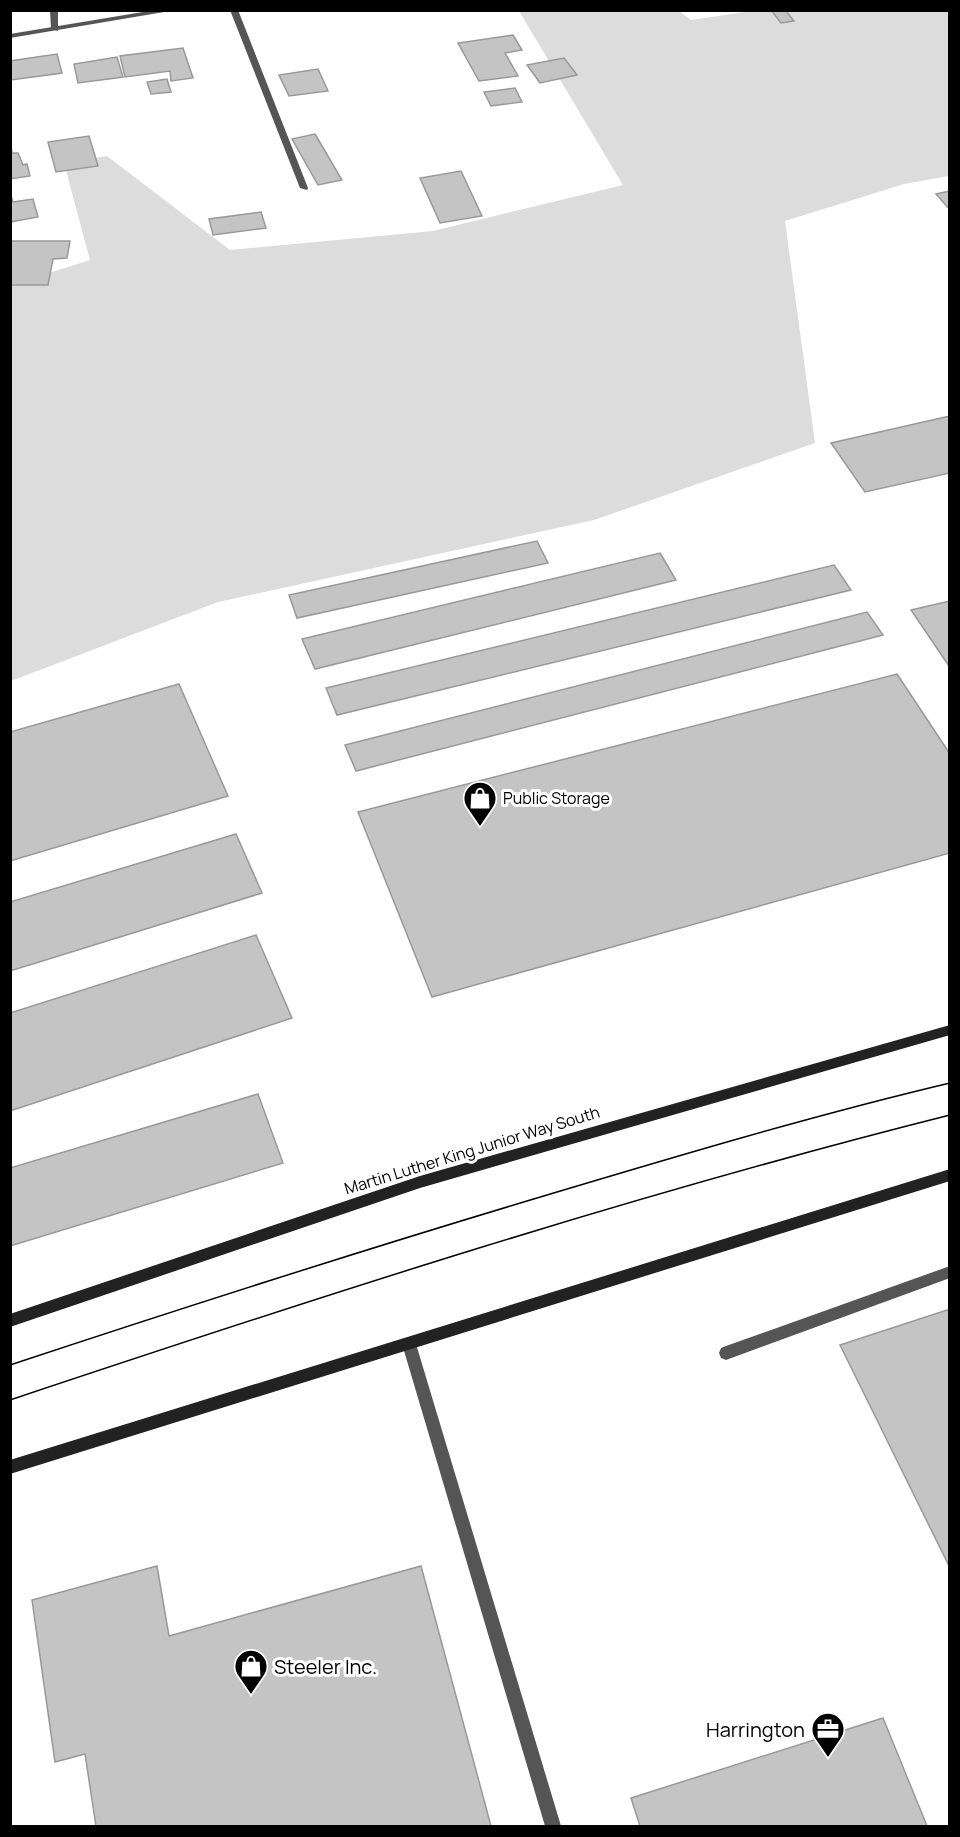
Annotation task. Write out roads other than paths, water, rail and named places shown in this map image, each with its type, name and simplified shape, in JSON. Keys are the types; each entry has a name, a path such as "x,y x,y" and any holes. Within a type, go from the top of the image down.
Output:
{"main road":[{"name":"Martin Luther King Junior Way South","path":"10,1321 420,1182 950,1030"},
{"path":"10,1467 950,1175"}],"street":[{"path":"54,10 55,29"},
{"path":"10,36 173,10"},
{"path":"234,10 304,188"},
{"path":"726,1353 950,1272"},
{"path":"409,1344 553,1827"}],"tram line":[{"path":"10,1365 537,1198 794,1123 950,1083"},
{"path":"10,1400 477,1248 713,1179 950,1115"}],"place":[{"name":"Public Storage","path":"480,827"},
{"name":"Steeler Inc.","path":"251,1695"},
{"name":"Harrington","path":"828,1758"}]}
